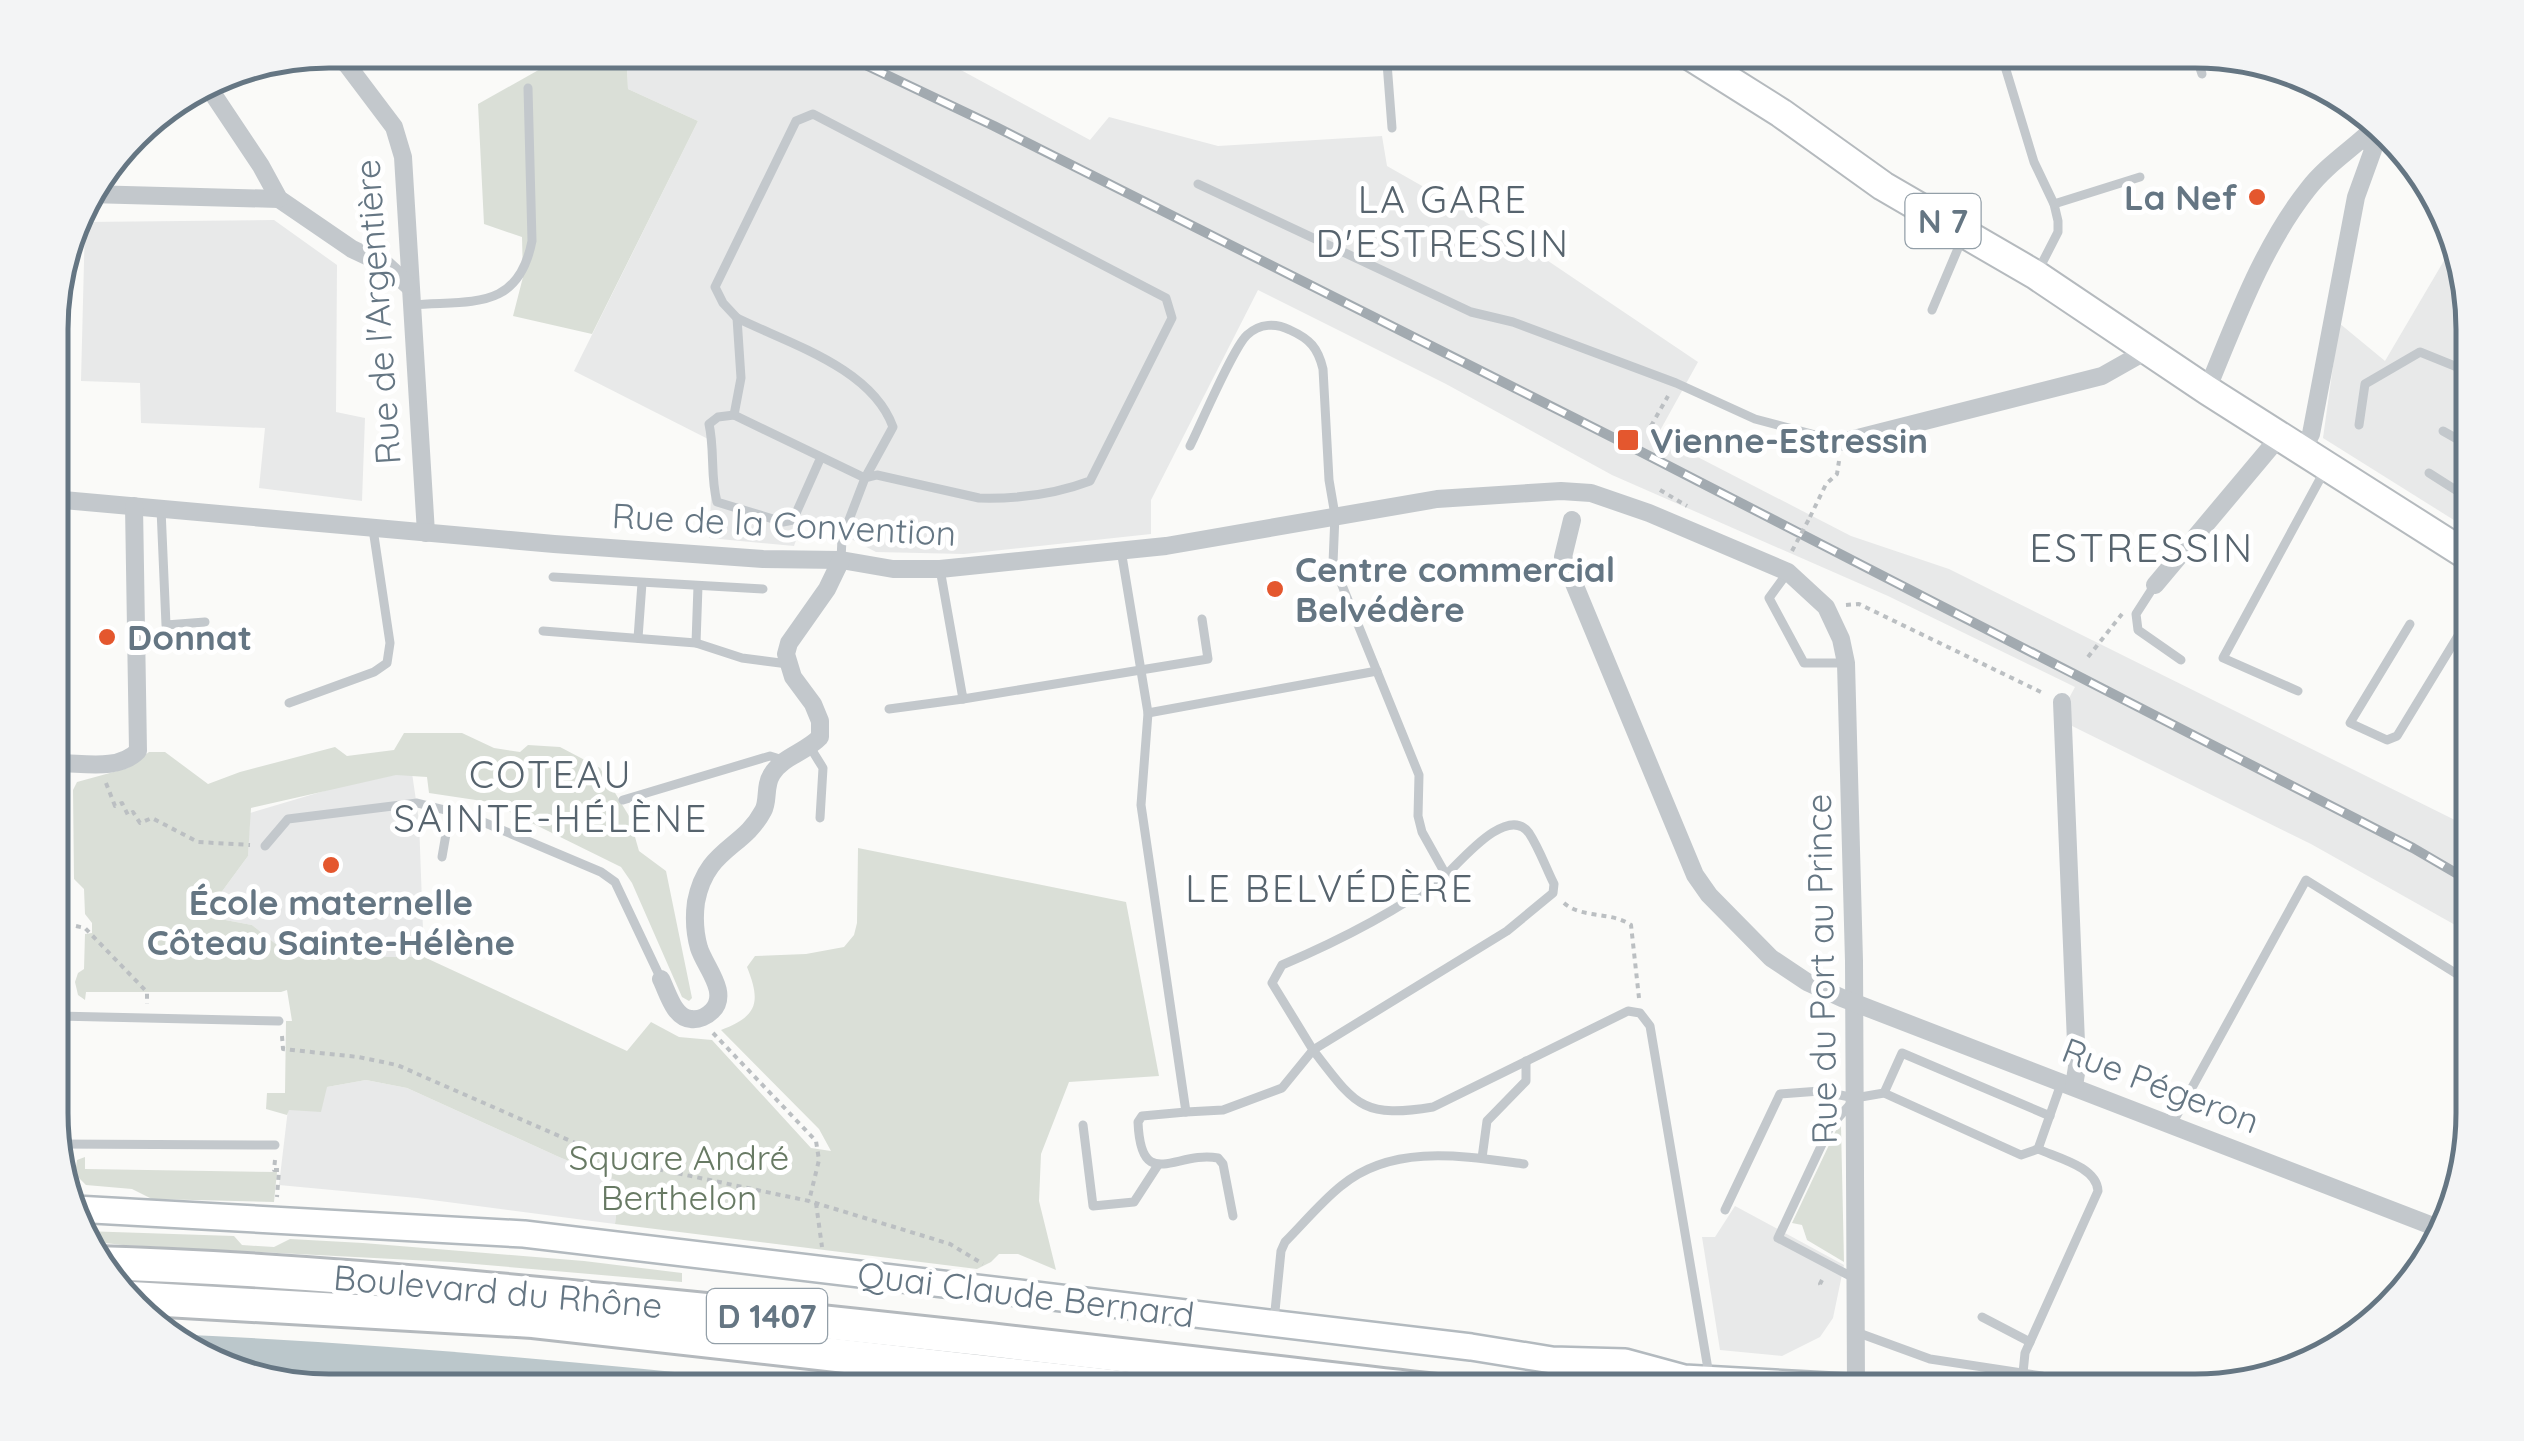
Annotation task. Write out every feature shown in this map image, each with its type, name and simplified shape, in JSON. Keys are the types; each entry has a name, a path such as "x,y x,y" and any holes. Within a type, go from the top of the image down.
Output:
{"highway":[{"name":"Boulevard du Rhône","path":"117,1263 227,1266 489,1288 1280,1373"},
{"name":"Boulevard du Rhône","path":"146,1299 533,1321 1002,1374"}],"main road":[{"name":"N 7","path":"1709,68 1883,186 2036,275 2207,390 2456,547"},
{"name":"Quai Claude Bernard","path":"86,1210 524,1234 1552,1360 1625,1362 1667,1373"}],"street":[{"name":"Rue de l'Argentière","path":"350,68 394,126 403,157 426,533"},
{"path":"213,94 262,166 278,200"},
{"path":"2207,390 2243,306 2290,215 2330,166 2369,133"},
{"path":"2155,585 2291,442 2311,434 2356,197 2373,150 2371,135"},
{"path":"104,195 278,200 386,266 409,296"},
{"path":"1842,442 2102,376 2148,350"},
{"name":"Rue de la Convention","path":"68,500 374,529 764,559 841,560 893,569 940,569 1166,546 1437,499 1591,493 1674,523 1788,572"},
{"path":"68,763 115,764 138,751 134,506"},
{"name":"Rue Pégeron","path":"1572,520 1563,558 1695,875 1709,895 1771,958 1807,982 1854,1002 2431,1225"},
{"path":"661,979 678,1013 686,1020 710,1014 720,997 696,936 700,888 718,854 746,832 765,810 772,773 820,737 820,721 788,664 790,643 827,589 841,560"},
{"name":"Rue du Port au Prince","path":"1788,572 1826,608 1841,639 1846,663 1854,1002 1856,1373"},
{"path":"2062,702 2077,1067 2068,1083"}],"lane":[{"path":"1387,68 1392,128"},
{"path":"2005,68 2034,162 2054,204 2058,232 2036,275"},
{"path":"2200,68 2202,74"},
{"path":"409,296 497,297 512,287 528,263 532,242 528,88"},
{"path":"821,457 793,520 783,522 717,502 712,484 715,451 709,424 718,417 734,415 865,478 876,475 979,498 1060,490 1090,481 1172,318 1166,298 813,114 796,121 715,287 737,318 858,377 887,411 893,426 865,478 842,538 841,560"},
{"path":"2054,204 2140,177"},
{"path":"1198,184 1471,312 1512,322 1676,383 1755,419 1842,442"},
{"path":"1932,310 1964,233"},
{"path":"734,415 741,378 737,318"},
{"path":"1190,446 1246,336 1257,328 1278,324 1308,339 1320,356 1335,515 1333,563 1419,775 1418,816 1422,832 1446,876"},
{"path":"2359,426 2365,384 2420,352 2456,367"},
{"path":"2443,432 2456,439"},
{"path":"2298,691 2224,658 2328,464"},
{"path":"2428,474 2456,491"},
{"path":"161,509 166,624 206,622"},
{"path":"289,703 374,672 387,662 390,643 374,529"},
{"path":"1121,550 1148,713 1141,805 1186,1112"},
{"path":"940,569 963,699"},
{"path":"1788,572 1769,598 1804,663 1846,663"},
{"path":"553,577 763,589"},
{"path":"638,638 642,583"},
{"path":"2155,585 2136,614 2138,630 2181,660"},
{"path":"696,643 698,586"},
{"path":"889,709 1208,659 1202,620"},
{"path":"2410,624 2350,722 2388,740 2397,736 2456,639"},
{"path":"543,630 696,643 742,658 788,664"},
{"path":"1148,713 1377,671"},
{"path":"810,747 822,768 820,818"},
{"path":"622,800 770,756 786,760"},
{"path":"264,846 288,819 417,803 468,816 601,872 615,882 661,979"},
{"path":"442,857 450,812"},
{"path":"1233,1216 1223,1164 1218,1158 1158,1165 1144,1158 1139,1148 1138,1122 1142,1116 1223,1110 1282,1088 1313,1050 1492,940 1552,894 1554,884 1527,829 1516,823 1504,825 1486,838 1446,876 1402,908 1282,965 1272,983 1313,1050 1349,1096 1366,1108 1398,1113 1433,1106 1628,1011 1640,1013 1650,1026 1709,1373"},
{"path":"2172,1124 2306,880 2456,973"},
{"path":"68,1016 280,1021"},
{"path":"1884,1093 1902,1053 2050,1116"},
{"path":"1482,1158 1487,1121 1526,1080 1526,1061"},
{"path":"2038,1149 2068,1083"},
{"path":"1725,1210 1780,1094 1820,1090 1855,1098 1884,1093 2021,1155 2038,1149 2090,1173 2098,1183 2098,1191 2025,1353 2023,1373"},
{"path":"1855,1098 1830,1127 1778,1238 1857,1279"},
{"path":"1083,1125 1094,1206 1134,1202 1158,1165"},
{"path":"71,1150 275,1146"},
{"path":"1274,1324 1285,1242 1342,1185 1382,1164 1443,1153 1524,1164"},
{"path":"1982,1317 2030,1342"},
{"path":"1854,1332 1930,1359 2017,1373"}],"path":[{"path":"1651,426 1676,383"},
{"path":"1792,551 1826,484 1837,474 1842,442"},
{"path":"1826,608 1859,604 2062,702"},
{"path":"106,780 115,806 122,803 128,815 132,812 140,823 152,818 198,842 249,845"},
{"path":"1552,894 1571,910 1621,918 1631,926 1640,1013"},
{"path":"85,928 147,992"},
{"path":"699,1019 816,1141 818,1160 812,1202 826,1269"},
{"path":"280,1021 284,1049 396,1065 602,1154 812,1202 950,1244 985,1266 1002,1292"},
{"path":"275,1146 274,1170 279,1170 275,1218"}],"shaded area":[{"path":"627,68 957,68 1090,140 1109,117 1218,146 1382,136 1387,166 1517,240 1698,362 1657,436 1851,536 1949,569 2456,821 2456,925 2311,844 2066,723 2068,700 2075,687 1888,596 1612,475 1446,384 1258,290 1151,500 1151,534 964,554 876,552 805,515 794,546 709,538 714,442 574,371 698,121 628,89"},
{"path":"274,220 337,265 336,412 365,418 362,501 259,488 265,428 141,423 140,383 81,381 85,235 90,222"},
{"path":"2446,257 2456,312 2456,521 2323,438 2339,323 2385,361"},
{"name":"École maternelle Côteau Sainte-Hélène","path":"412,773 419,821 424,957 292,957 252,925 204,916 248,856 250,813 378,775"},
{"path":"366,1080 407,1088 620,1182 615,1224 279,1185 288,1109 327,1087"},
{"path":"1735,1206 1844,1265 1833,1318 1820,1337 1782,1356 1720,1350 1702,1237 1715,1237"},
{"path":"193,1335 512,1357 692,1374 329,1374 261,1365"}],"green space":[{"path":"542,68 627,68 628,89 698,121 592,334 513,316 523,277 522,237 484,224 478,104"},
{"name":"Square André Berthelon","path":"404,733 462,733 494,748 520,752 528,745 560,747 600,768 629,816 639,851 666,871 692,998 689,1001 682,997 632,883 621,867 489,802 429,793 427,777 396,775 251,808 248,856 204,916 252,925 292,957 424,957 627,1051 651,1022 679,1037 712,1040 811,1148 831,1151 819,1129 721,1030 743,1019 753,1006 754,990 747,967 755,956 806,954 844,947 854,935 858,848 1126,902 1159,1076 1069,1082 1041,1154 1039,1201 1056,1270 1018,1254 999,1254 977,1269 615,1224 620,1182 407,1088 366,1080 327,1087 321,1112 289,1110 287,1115 266,1109 267,1093 285,1093 286,1021 292,1021 287,990 86,992 85,1000 78,995 75,982 84,969 85,934 92,933 92,923 85,914 84,889 74,879 73,790 77,782 128,768 149,752 165,752 208,784 335,747 347,756 394,750"},
{"path":"1838,1126 1844,1262 1807,1240 1802,1225 1792,1223"},
{"path":"85,1157 85,1169 277,1172 274,1202 152,1199 132,1189 86,1185 75,1174 77,1160"},
{"path":"96,1231 234,1236 242,1245 274,1247 290,1239 584,1261 682,1273 682,1282 451,1262 102,1243"}],"railway":[{"path":"872,68 1616,439 2456,873"}],"place":[{"name":"La Nef","path":"2257,197"},
{"name":"Vienne-Estressin","path":"1628,440"},
{"name":"Centre commercial Belvédère","path":"1275,589"},
{"name":"Donnat","path":"107,637"},
{"name":"École maternelle Côteau Sainte-Hélène","path":"331,865"}],"district":[{"name":"LA GARE D'ESTRESSIN","path":"1443,221"},
{"name":"ESTRESSIN","path":"2142,547"},
{"name":"COTEAU SAINTE-HÉLÈNE","path":"551,796"},
{"name":"LE BELVÉDÈRE","path":"1330,888"}]}
